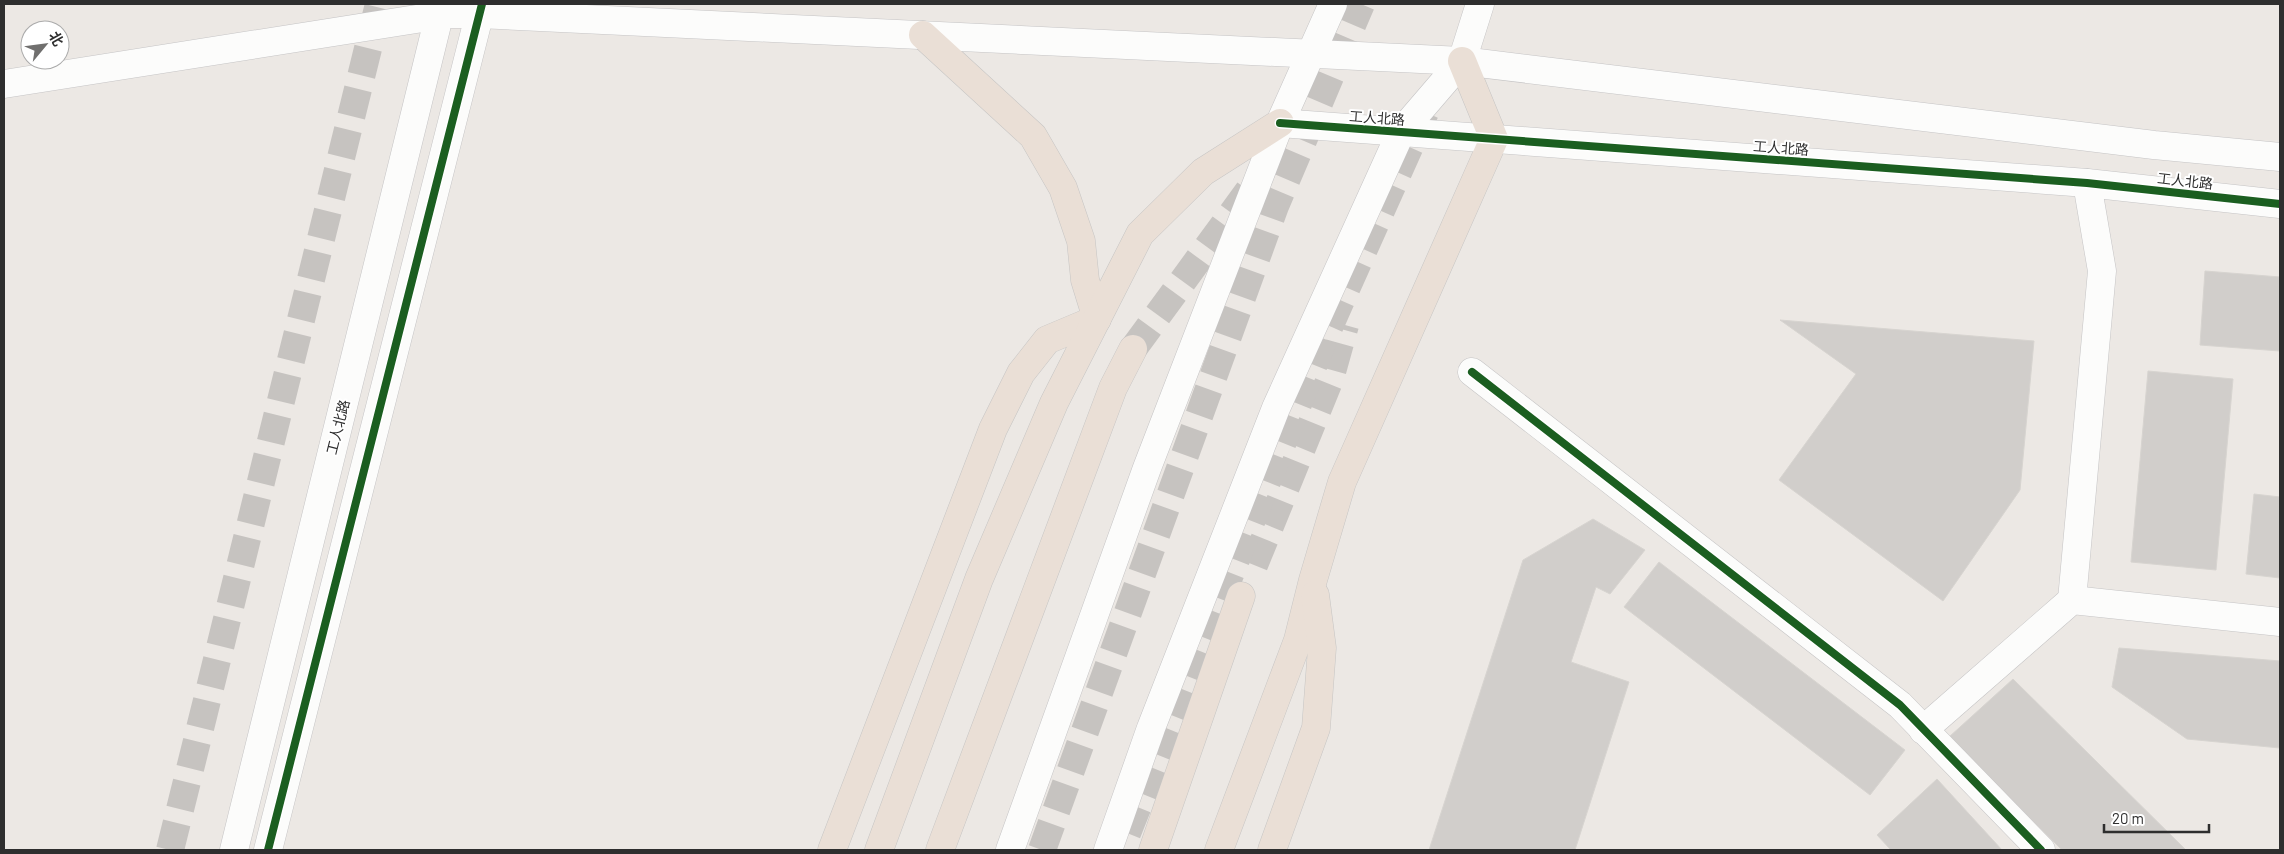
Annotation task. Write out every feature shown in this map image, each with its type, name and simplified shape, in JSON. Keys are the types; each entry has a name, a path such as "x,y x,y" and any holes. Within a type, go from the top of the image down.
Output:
{"highway":[{"path":"923,35 1033,136 1063,188 1081,241 1085,280 1097,319"},
{"path":"1220,850 1298,640 1313,580 1342,482 1494,139 1462,60"},
{"path":"879,850 979,579 1054,403 1140,234 1203,172 1280,123"},
{"path":"832,850 993,428 1021,373 1047,340 1097,319"},
{"path":"940,850 1113,388 1134,349"},
{"path":"1272,850 1316,728 1322,648 1313,580"},
{"path":"1153,850 1241,596"}],"street":[{"path":"1010,850 1147,468 1280,123 1333,4"},
{"path":"1108,850 1151,728 1276,408 1401,132 1462,60 1480,4"},
{"path":"4,84 441,10 480,9 923,35 1462,60 2144,144 2280,157"},
{"path":"268,850 480,9"},
{"name":"工人北路","path":"234,850 441,10"},
{"name":"工人北路","path":"1280,123 2086,183 2280,204"},
{"path":"1924,730 2072,600 2102,271 2086,183"},
{"path":"1472,372 1900,705 2041,850"},
{"path":"2072,600 2280,622"}],"building":[{"path":"2205,271 2280,277 2280,351 2200,345"},
{"path":"1780,320 2034,341 2020,490 1943,601 1779,480 1856,374"},
{"path":"2148,371 2233,379 2216,570 2131,562"},
{"path":"2254,494 2280,497 2280,578 2246,574"},
{"path":"1593,519 1645,550 1610,594 1596,587 1571,662 1629,682 1575,850 1429,850 1523,560"},
{"path":"1659,562 1905,750 1870,795 1624,607"},
{"path":"2119,648 2280,661 2280,748 2187,739 2112,687"},
{"path":"2013,679 2186,850 2062,850 1949,737"},
{"path":"1937,779 2002,850 1891,850 1877,835"}],"tunnel":[{"path":"170,850 379,4"},
{"path":"1042,850 1275,206 1361,4"},
{"path":"1127,833 1325,336 1425,112"},
{"path":"1133,349 1250,189"},
{"path":"1254,565 1330,379 1345,325"}],"cycle path":[{"path":"268,850 482,4"},
{"path":"1280,123 2087,183 2280,204"},
{"path":"1472,372 1900,705 2041,850"}]}
